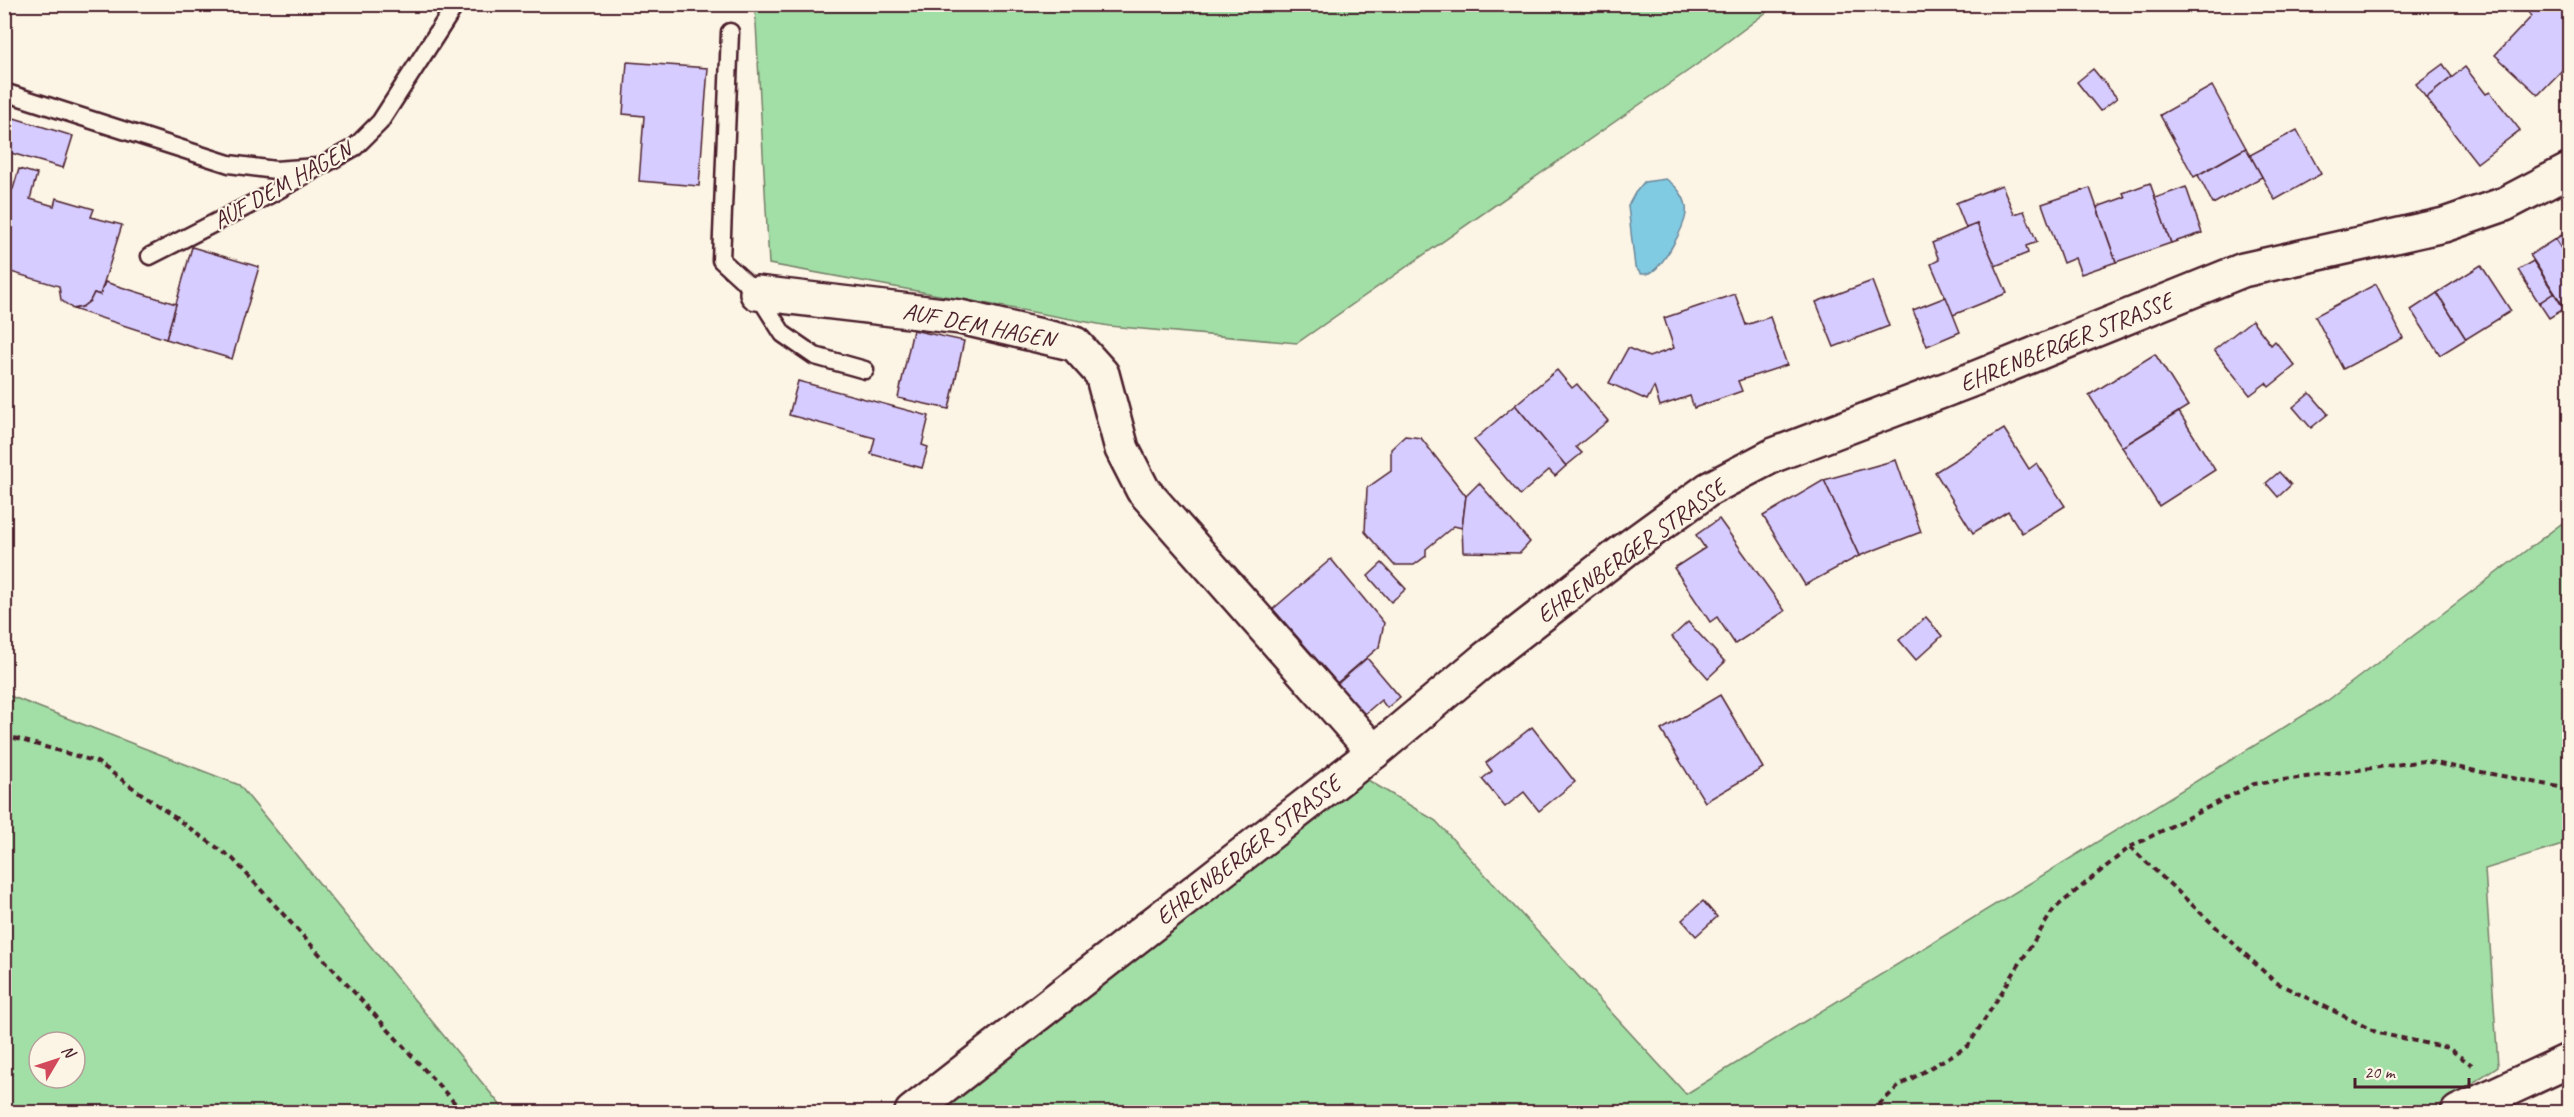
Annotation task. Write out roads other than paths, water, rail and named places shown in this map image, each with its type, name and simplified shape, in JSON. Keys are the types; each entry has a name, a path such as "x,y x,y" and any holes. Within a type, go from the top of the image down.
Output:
{"street":[{"name":"EHRENBERGER STRASSE","path":"912,1113 1374,752 1485,658 1625,549 1709,489 1774,455 1978,378 2243,270 2444,225 2505,204 2570,170"},
{"name":"AUF DEM HAGEN","path":"757,293 960,317 1075,344 1102,375 1122,449 1143,490 1374,752"},
{"path":"2458,1113 2570,1060"}],"lane":[{"name":"AUF DEM HAGEN","path":"150,256 356,147 380,122 456,4"},
{"path":"730,32 721,260 757,293 783,334 815,356 865,370"},
{"path":"4,92 229,164 275,170 323,166"}],"water":[{"path":"1666,179 1684,199 1686,214 1677,237 1661,263 1650,273 1641,274 1635,267 1628,206 1644,182"}]}
